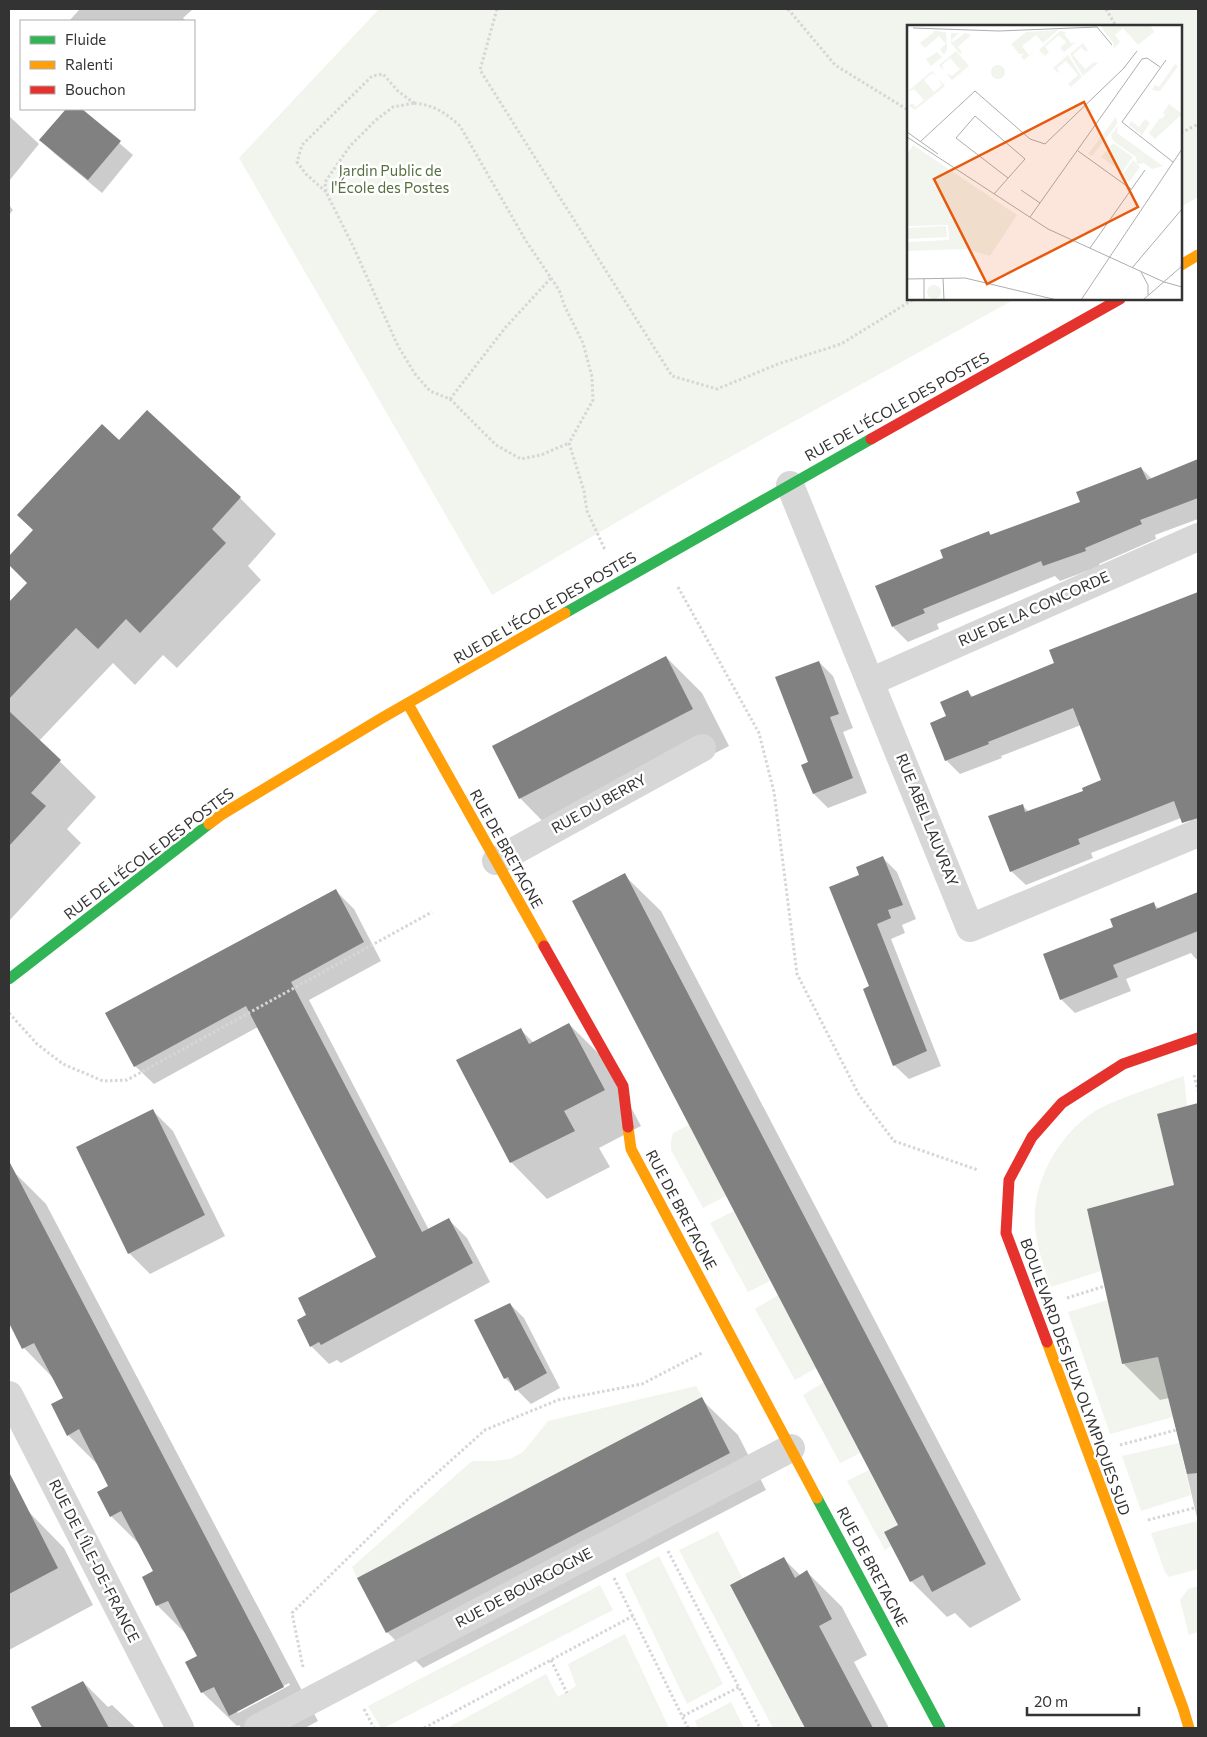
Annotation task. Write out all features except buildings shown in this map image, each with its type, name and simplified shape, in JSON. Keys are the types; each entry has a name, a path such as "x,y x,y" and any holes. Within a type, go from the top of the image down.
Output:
{"street":[{"path":"1182,264 1198,255"},
{"name":"RUE DE L'ÉCOLE DES POSTES","path":"9,978 221,815 620,581 1118,300"},
{"name":"RUE ABEL LAUVRAY","path":"790,485 970,928 1198,834"},
{"name":"RUE DE LA CONCORDE","path":"870,682 1198,537"},
{"name":"RUE DE BRETAGNE","path":"408,704 623,1086 631,1149 940,1728"},
{"name":"RUE DU BERRY","path":"496,861 702,748"},
{"name":"BOULEVARD DES JEUX OLYMPIQUES SUD","path":"1189,1728 1006,1233 1009,1180 1032,1137 1062,1103 1122,1064 1198,1038"},
{"name":"RUE DE L'ÎLE-DE-FRANCE","path":"9,1395 180,1728"},
{"name":"RUE DE BOURGOGNE","path":"258,1728 791,1448"}],"path":[{"path":"497,9 480,70 672,376 717,389 778,364 842,344 912,300"},
{"path":"788,9 835,65 907,109"},
{"path":"1106,9 1115,25"},
{"path":"326,192 306,174 297,162 302,145 372,76 383,74 398,91 414,103"},
{"path":"414,103 428,104 446,113 460,126 526,241 559,290 582,343 592,377 593,400 569,443 541,455 520,459 496,445 450,399 430,391 415,374 398,346 353,246 326,192 324,182 350,146 393,107 414,103"},
{"path":"1182,132 1198,124"},
{"path":"450,399 505,328 551,278"},
{"path":"569,443 584,491 587,511 620,581"},
{"path":"662,558 759,733 774,792 797,974 859,1094 894,1141 1009,1180"},
{"path":"9,1013 37,1044 64,1064 103,1081 127,1080 432,912"},
{"path":"1033,1308 1105,1286"},
{"path":"310,1701 292,1613 409,1498 485,1430 558,1400 642,1384 732,1337"},
{"path":"1088,1454 1176,1430"},
{"path":"1116,1528 1194,1508"},
{"path":"653,1521 760,1728"},
{"path":"600,1548 688,1728"},
{"path":"424,1728 632,1616"},
{"path":"551,1660 567,1692"},
{"path":"683,1716 739,1687"}],"green space":[{"name":"Jardin Public de l'École des Postes","path":"379,9 1198,9 1198,197 1182,206 1182,25 907,25 907,300 1013,300 694,477 492,595 239,158"},
{"path":"1184,1076 1187,1106 1157,1114 1174,1185 1087,1209 1101,1271 1051,1287 1041,1256 1035,1224 1038,1192 1050,1160 1070,1132 1097,1110 1133,1094"},
{"path":"689,1125 726,1196 703,1208 671,1150 673,1133"},
{"path":"734,1211 770,1281 748,1292 710,1223"},
{"path":"778,1295 816,1368 795,1380 755,1309"},
{"path":"1108,1300 1122,1364 1158,1357 1173,1417 1110,1434 1068,1312"},
{"path":"824,1382 860,1453 840,1463 803,1395"},
{"path":"696,1386 702,1397 357,1578 352,1567 472,1461 510,1459 523,1452 548,1421"},
{"path":"1179,1443 1191,1495 1141,1511 1122,1456"},
{"path":"869,1470 898,1525 884,1532 891,1546 885,1550 847,1481"},
{"path":"1197,1521 1198,1569 1169,1577 1165,1572 1151,1533"},
{"path":"718,1531 743,1579 730,1585 805,1728 773,1728 679,1550"},
{"path":"659,1556 723,1684 687,1704 625,1574"},
{"path":"600,1585 613,1610 384,1728 381,1728 368,1706"},
{"path":"1198,1586 1198,1632 1189,1635 1180,1600 1188,1589"},
{"path":"625,1634 669,1728 447,1728 546,1674 558,1697 576,1686 568,1664"},
{"path":"731,1702 744,1728 698,1728 695,1721"}],"traffic: fast":[{"path":"565,613 871,439"},
{"path":"9,979 209,824"},
{"path":"817,1498 940,1728"}],"traffic: slow":[{"path":"1182,264 1198,255"},
{"path":"209,824 382,718 565,613"},
{"path":"408,704 544,946"},
{"path":"628,1127 631,1149 817,1498"},
{"path":"1047,1342 1189,1728"}],"traffic: jam":[{"path":"871,439 1118,300"},
{"path":"544,946 623,1086 628,1127"},
{"path":"1047,1342 1006,1233 1009,1180 1032,1137 1062,1103 1123,1064 1198,1038"}]}
